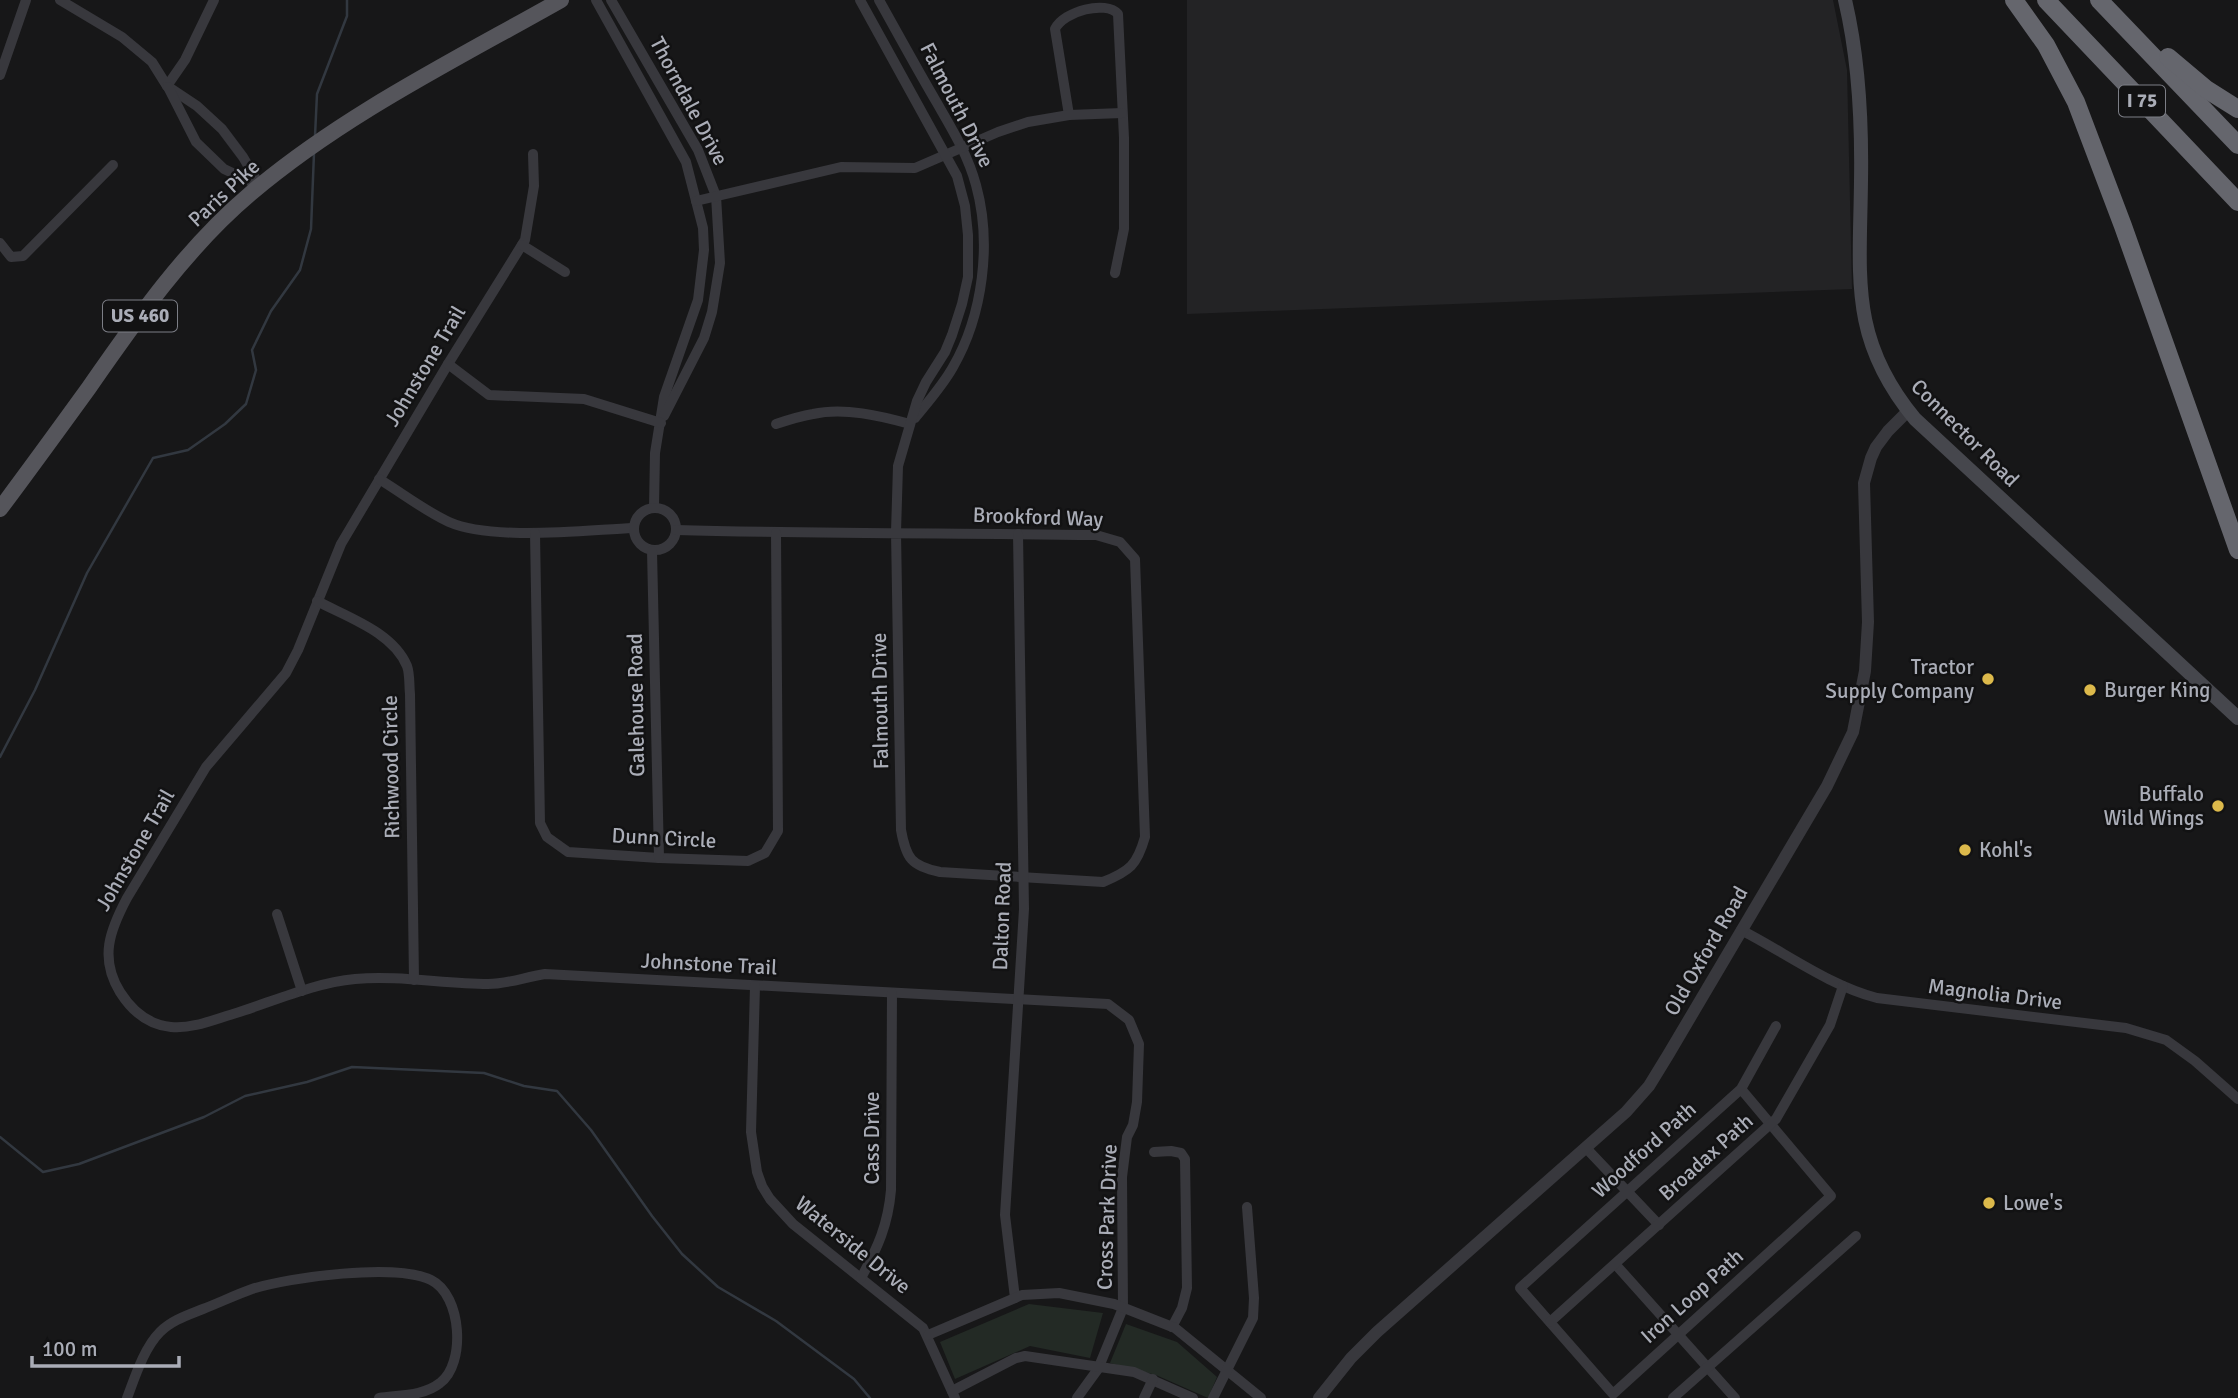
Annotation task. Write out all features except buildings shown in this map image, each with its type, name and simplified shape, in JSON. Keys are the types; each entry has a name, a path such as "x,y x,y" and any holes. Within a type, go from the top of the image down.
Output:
{"highway":[{"path":"2014,0 2046,45 2076,102 2238,550"},
{"name":"I 75","path":"2046,0 2238,202"},
{"name":"I 75","path":"2099,0 2238,145"},
{"path":"2110,0 2182,69 2206,89 2238,109"}],"main road":[{"name":"Paris Pike","path":"0,509 173,274 204,239 260,186 325,136 561,0"},
{"name":"Connector Road","path":"1845,0 1858,78 1861,178 1859,271 1870,344 1884,376 1908,411 2238,718"}],"street":[{"path":"0,75 26,0"},
{"path":"60,0 122,37 152,62 196,142 225,169 260,186"},
{"path":"167,86 185,60 214,0"},
{"name":"Thorndale Drive","path":"596,0 686,162 703,228 702,282 696,307 671,375 655,453 654,508"},
{"name":"Thorndale Drive","path":"611,0 698,150 716,196 720,263 712,312 704,338 661,423"},
{"name":"Falmouth Drive","path":"860,0 957,176 965,206 968,235 968,277 962,304 945,352 926,382 898,466 896,532 901,830 905,852 919,868 1024,878"},
{"name":"Falmouth Drive","path":"879,0 962,147 976,185 982,218 983,265 978,304 970,334 953,369 910,424"},
{"path":"1069,115 1055,29 1060,20 1087,5 1102,2 1114,6 1118,14 1124,229 1115,273"},
{"path":"167,86 197,106 222,129 260,186"},
{"path":"696,201 841,167 915,168 1028,122 1069,115 1122,113"},
{"name":"Johnstone Trail","path":"533,154 534,186 525,240 341,544 286,673 206,767 127,898 108,943 114,982 136,1013 150,1022 170,1027 204,1023 302,991 356,979 494,984 545,974 1018,1000"},
{"path":"0,243 11,257 23,256 113,165"},
{"path":"522,245 565,272"},
{"path":"696,307 712,312"},
{"path":"448,364 489,395 584,399 661,423"},
{"name":"Old Oxford Road","path":"1318,1398 1377,1332 1519,1204 1546,1185 1587,1148 1626,1112 1649,1086 1827,786 1853,732 1865,671 1868,622 1864,483 1877,447 1888,431 1908,411"},
{"path":"776,424 816,413 853,413 885,417 910,424"},
{"path":"379,479 450,522 480,529 535,533 633,528"},
{"path":"654,508 667,512 672,517 676,530 672,541 663,549 652,551 638,543 633,528 636,518 644,511 654,508"},
{"name":"Brookford Way","path":"676,530 1096,535 1120,542 1135,559 1145,837 1134,864 1121,875 1103,882 1024,878"},
{"name":"Dunn Circle","path":"535,533 540,823 547,837 568,852 748,861 765,853 778,831 776,533"},
{"name":"Dalton Road","path":"1015,1298 1005,1215 1024,909 1018,534"},
{"name":"Galehouse Road","path":"652,551 659,858"},
{"name":"Richwood Circle","path":"317,601 367,627 394,645 407,667 410,694 414,980"},
{"path":"277,914 302,991"},
{"name":"Magnolia Drive","path":"1741,930 1843,986 1877,998 2126,1028 2166,1040 2195,1061 2238,1099"},
{"name":"Waterside Drive","path":"755,986 751,1132 762,1186 793,1224 914,1320 928,1335 953,1395"},
{"name":"Broadax Path","path":"1550,1322 1781,1113 1818,1047 1836,1010 1843,986"},
{"name":"Cass Drive","path":"861,1278 881,1238 888,1216 891,1190 892,993"},
{"name":"Cross Park Drive","path":"1018,1000 1108,1004 1129,1020 1139,1044 1137,1102 1133,1125 1127,1137 1122,1177 1124,1308 1099,1366 1077,1398"},
{"name":"Woodford Path","path":"1520,1288 1741,1089 1776,1026"},
{"path":"1741,1089 1771,1124"},
{"name":"Iron Loop Path","path":"1520,1288 1613,1394 1831,1196 1771,1124"},
{"path":"1587,1148 1659,1226"},
{"path":"1154,1152 1181,1153 1185,1159 1186,1288 1182,1308 1172,1326"},
{"path":"1213,1398 1253,1318 1247,1207"},
{"path":"1674,1398 1856,1236"},
{"path":"1616,1265 1735,1398"},
{"path":"127,1398 144,1358 160,1332 178,1320 251,1290 270,1284 357,1272 415,1275 433,1281 452,1301 456,1318 456,1356 451,1372 429,1390 379,1398"},
{"path":"928,1335 1015,1298 1039,1293 1059,1293 1124,1308 1172,1326 1261,1398"},
{"path":"953,1395 1016,1358 1025,1356 1134,1373 1193,1398"},
{"path":"1144,1398 1153,1379"}],"shaded area":[{"path":"1187,0 1833,0 1847,70 1852,289 1187,314"},
{"path":"1029,1304 1103,1313 1090,1358 1030,1346 955,1379 940,1342"},
{"path":"1126,1324 1177,1342 1217,1377 1208,1398 1156,1375 1110,1363"}],"waterway":[{"path":"315,136 317,94 347,16 347,0"},
{"path":"0,757 35,690 87,573 153,458 188,450 225,424 246,404 256,370 252,350 271,311 300,270 311,229 314,153"},
{"path":"0,1137 43,1172 79,1164 204,1117 245,1096 307,1082 352,1067 484,1073 524,1086 557,1091 591,1130 682,1254 718,1287 776,1321 854,1379 870,1398"}],"place":[{"name":"Tractor Supply Company","path":"1988,679"},
{"name":"Burger King","path":"2090,690"},
{"name":"Buffalo Wild Wings","path":"2218,806"},
{"name":"Kohl's","path":"1965,850"},
{"name":"Lowe's","path":"1989,1203"}]}
